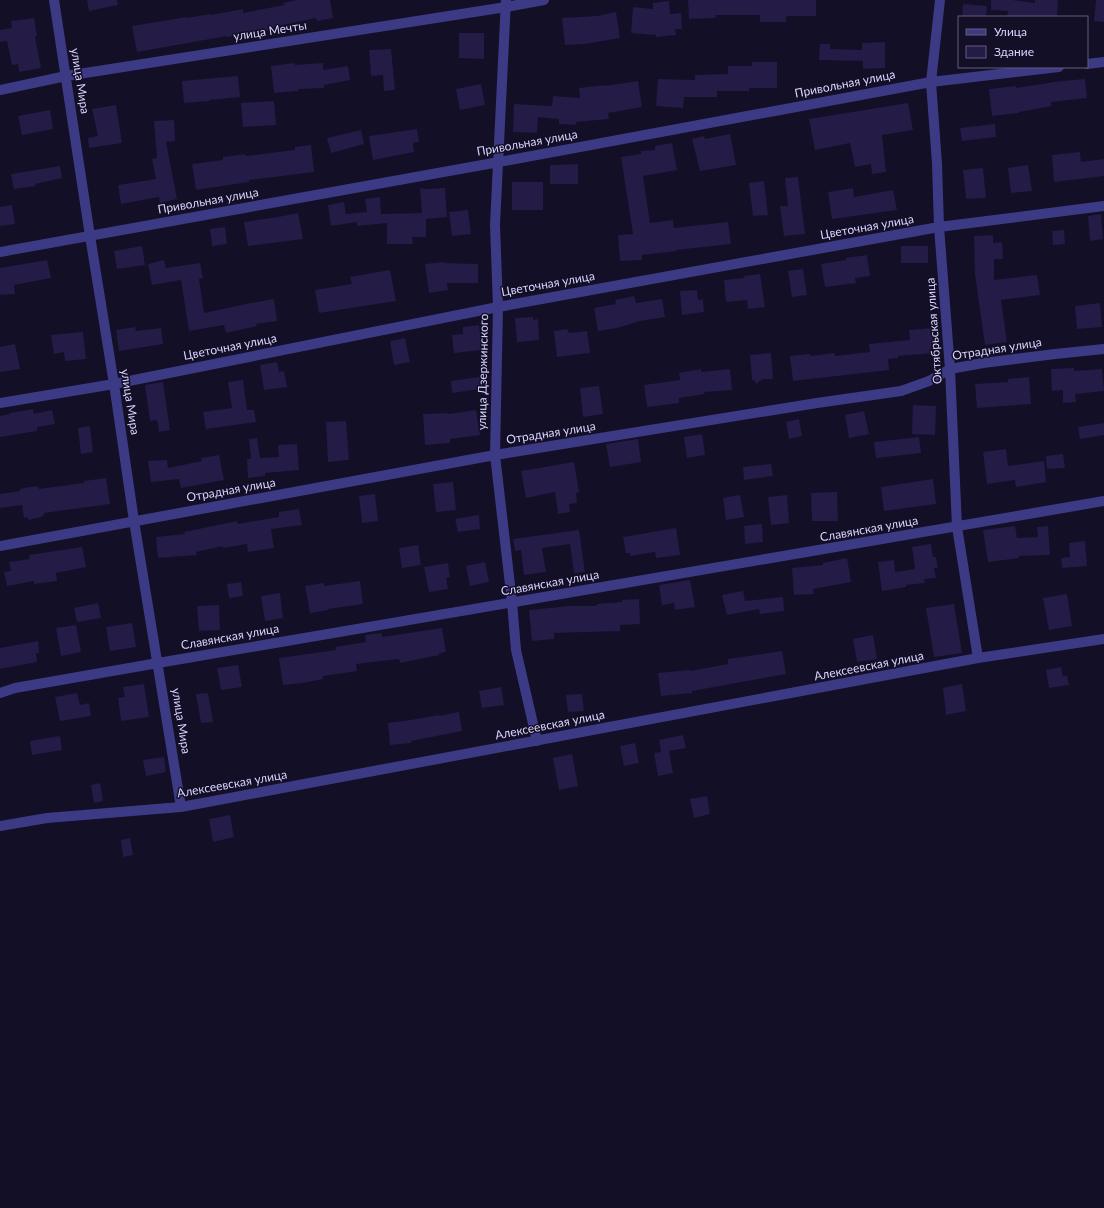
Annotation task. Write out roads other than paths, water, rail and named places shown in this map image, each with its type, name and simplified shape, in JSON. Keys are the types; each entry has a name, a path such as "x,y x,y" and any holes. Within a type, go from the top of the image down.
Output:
{"street":[{"name":"улица Мира","path":"54,0 134,521 181,807"},
{"name":"улица Мечты","path":"0,90 66,76 506,4 544,0"},
{"name":"Октябрьская улица","path":"940,0 931,82 937,164 939,228 950,369 957,527 978,658"},
{"name":"улица Дзержинского","path":"506,4 495,225 498,307 495,455 516,650 537,741"},
{"path":"1088,64 1104,62"},
{"name":"Привольная улица","path":"0,252 931,82 1050,68"},
{"name":"Цветочная улица","path":"0,403 114,384 498,307 939,228 1104,206"},
{"name":"Отрадная улица","path":"0,546 495,455 809,404 901,391 929,381 950,369 983,363 1104,349"},
{"name":"Славянская улица","path":"0,692 15,688 158,663 1104,501"},
{"name":"Алексеевская улица","path":"0,826 47,818 181,807 978,658 1104,639"}]}
